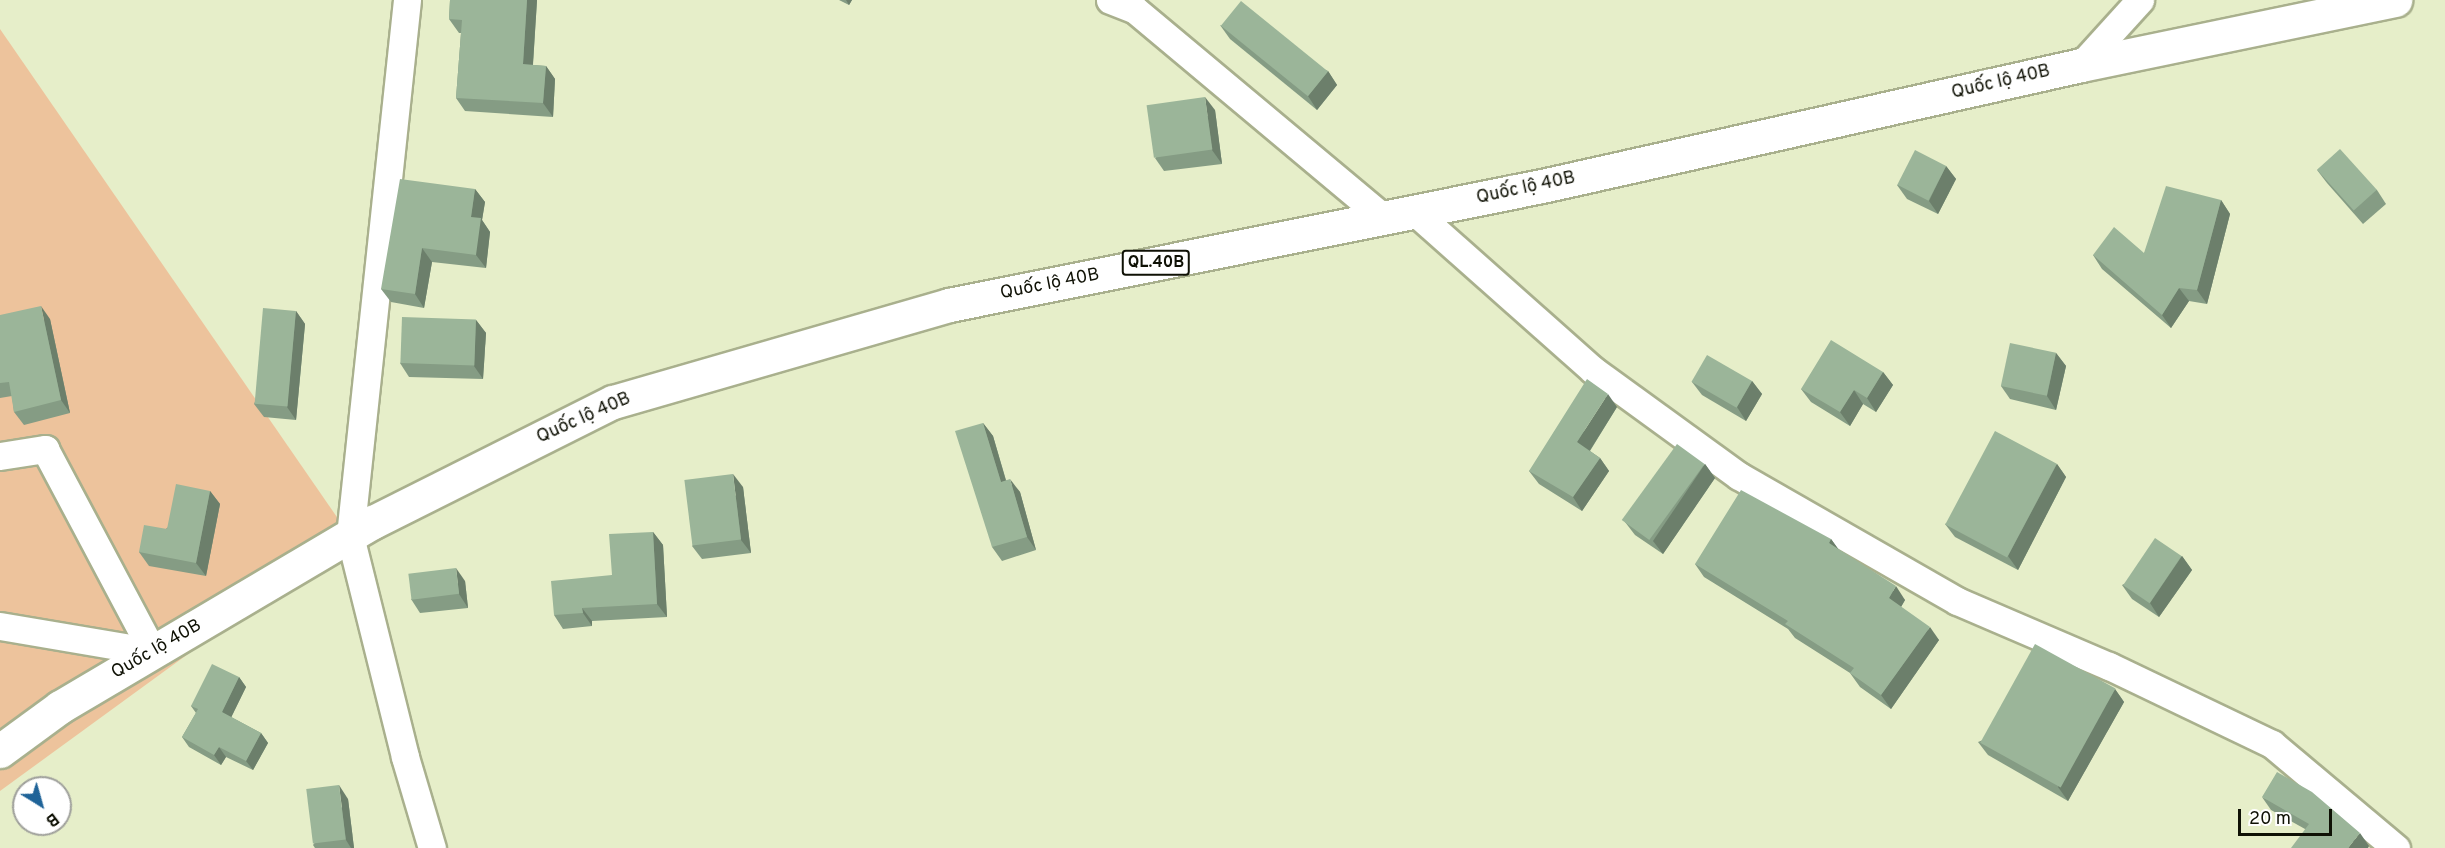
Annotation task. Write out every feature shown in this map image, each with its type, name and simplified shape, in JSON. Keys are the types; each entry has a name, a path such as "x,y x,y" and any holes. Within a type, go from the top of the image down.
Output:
{"highway":[{"name":"Quốc lộ 40B","path":"0,751 60,707 350,536 613,402 949,305 1400,215 2081,64 2395,0"}],"street":[{"path":"407,0 350,536 405,757 432,848"},
{"path":"1110,0 1134,9 1400,215 1593,370 1739,476 1957,601 2109,666 2272,744 2396,848"},
{"path":"2081,64 2140,0"},
{"path":"0,456 45,449 153,652"},
{"path":"0,626 153,652"}],"shaded area":[{"path":"0,29 350,536 21,776 12,776 12,782 0,791"}],"building":[{"path":"450,0 527,0 523,64 546,66 543,103 456,98 462,20 449,19"},
{"path":"1241,1 1328,71 1308,96 1221,26"},
{"path":"1205,97 1212,149 1154,158 1147,105"},
{"path":"2340,149 2377,190 2354,211 2317,170"},
{"path":"1915,150 1946,166 1928,201 1897,185"},
{"path":"400,179 475,189 471,217 481,218 476,255 422,248 415,294 381,289"},
{"path":"2166,186 2221,200 2197,290 2179,288 2162,315 2093,255 2114,227 2144,253"},
{"path":"41,306 61,400 14,412 9,382 0,383 0,315"},
{"path":"263,308 296,311 288,407 255,404"},
{"path":"402,317 476,320 474,366 400,363"},
{"path":"1831,340 1883,372 1867,398 1854,390 1840,412 1801,389"},
{"path":"2010,343 2056,353 2047,396 2001,386"},
{"path":"1707,355 1752,381 1737,408 1692,382"},
{"path":"1587,379 1608,394 1577,442 1600,458 1573,497 1529,471"},
{"path":"983,423 1001,482 1010,479 1027,537 992,547 955,431"},
{"path":"1995,431 2057,464 2007,557 1945,525"},
{"path":"1677,444 1705,464 1649,540 1622,520"},
{"path":"733,474 741,540 692,545 684,480"},
{"path":"176,484 210,491 196,563 139,552 144,525 167,529"},
{"path":"1741,490 1831,539 1829,543 1896,586 1889,598 1930,627 1881,695 1850,673 1854,668 1785,624 1788,621 1695,564"},
{"path":"653,532 657,604 582,608 583,613 554,615 551,581 612,575 609,534"},
{"path":"2155,538 2182,556 2150,603 2123,585"},
{"path":"456,568 459,594 412,600 408,574"},
{"path":"2035,644 2115,689 2061,787 1980,743"},
{"path":"212,664 239,677 222,712 261,733 246,761 219,747 214,755 182,737 198,709 191,706"},
{"path":"2277,772 2312,792 2360,833 2348,848 2291,848 2309,824 2262,797"},
{"path":"339,785 346,840 313,844 306,789"}]}
